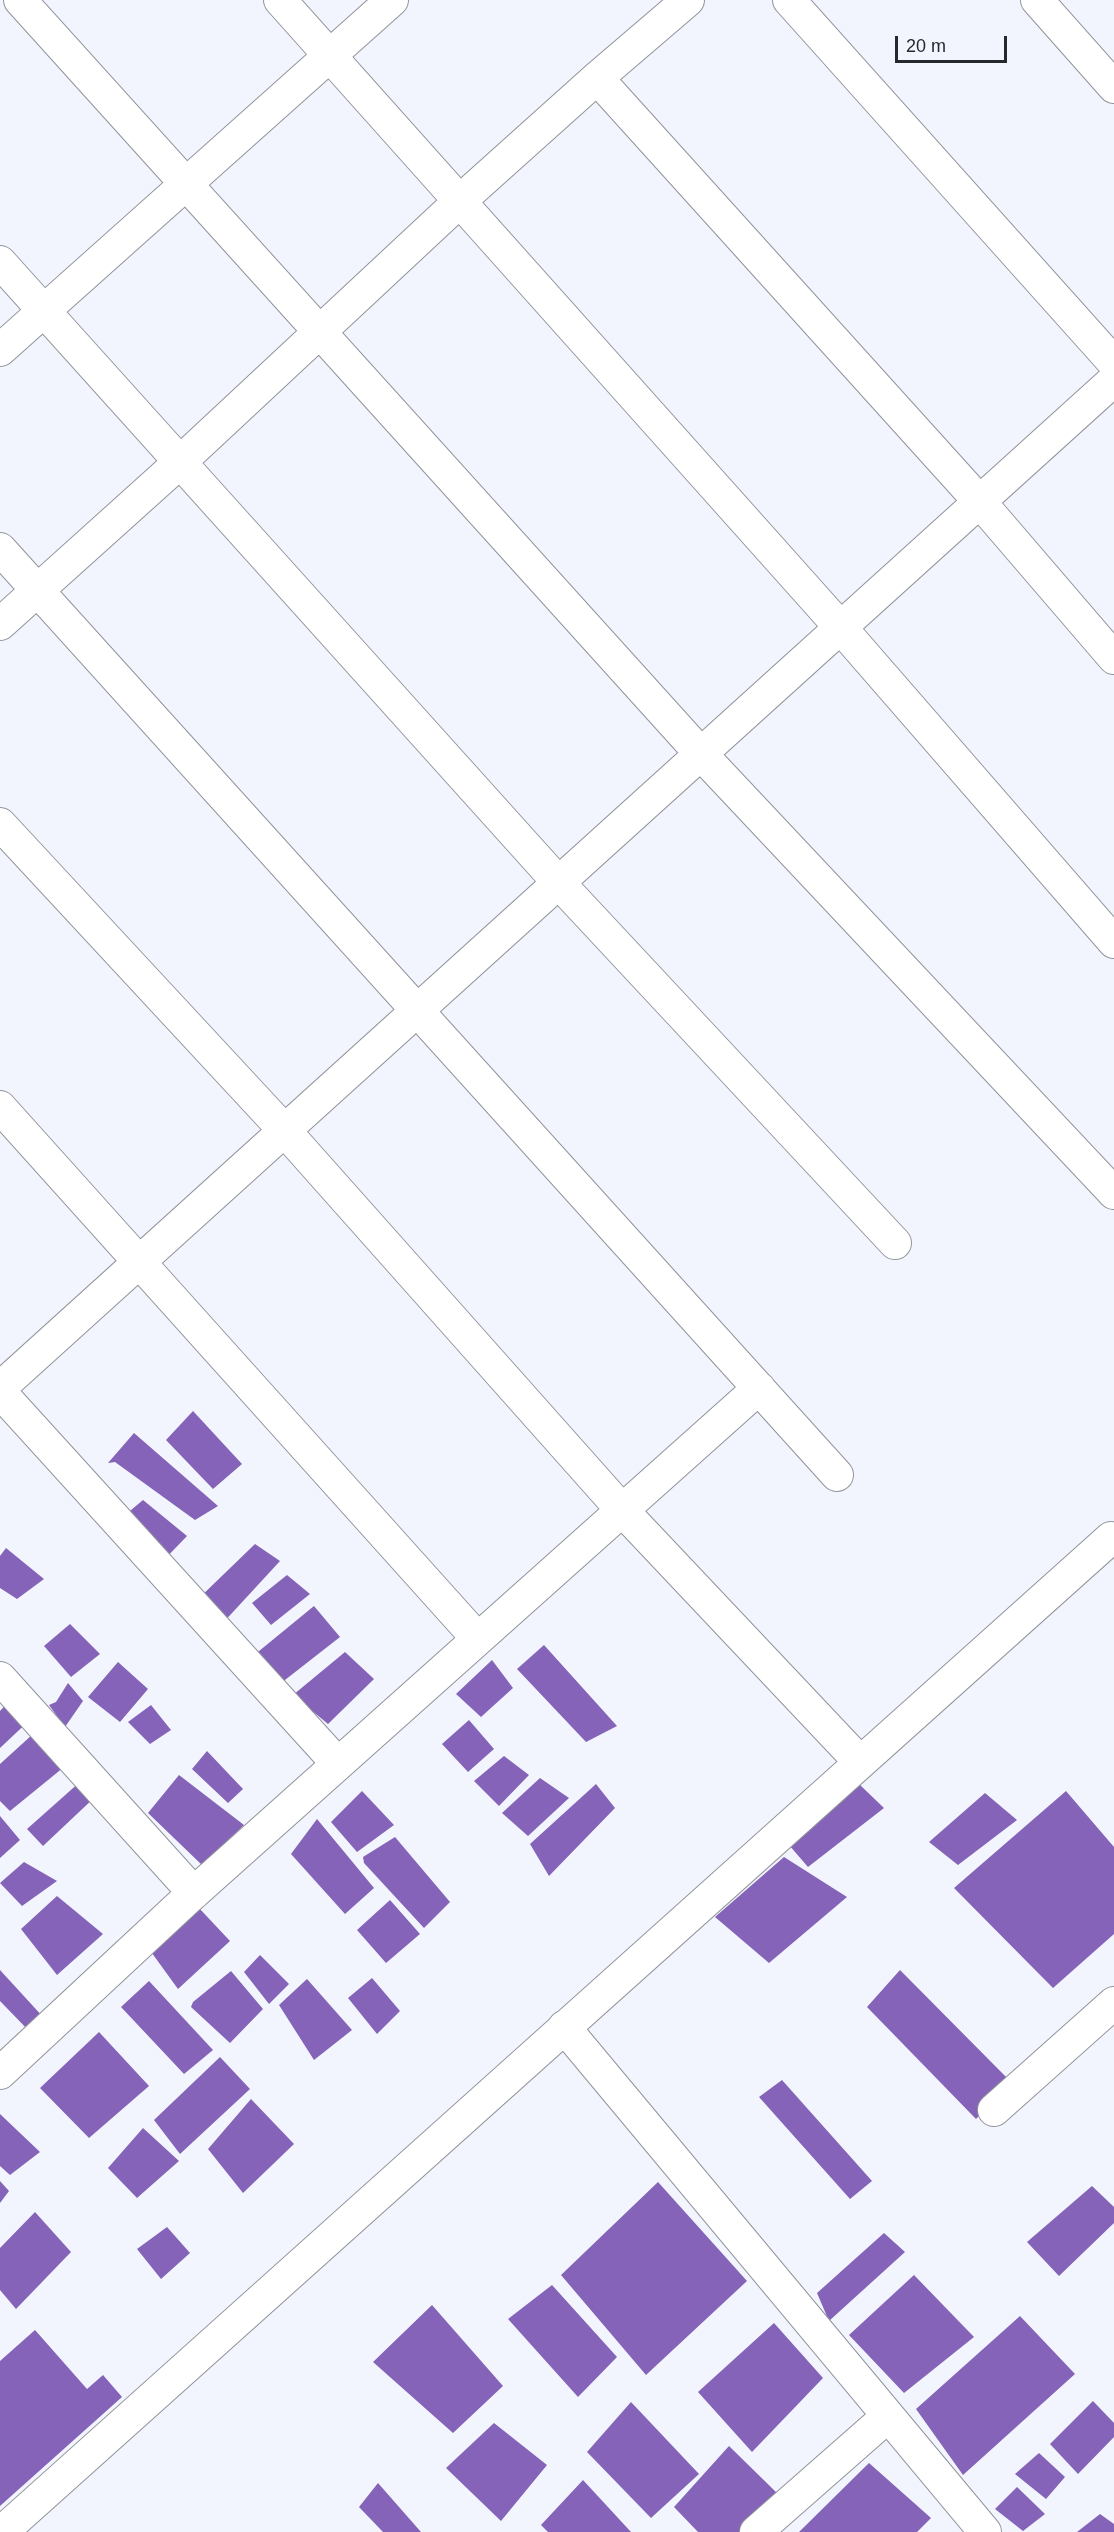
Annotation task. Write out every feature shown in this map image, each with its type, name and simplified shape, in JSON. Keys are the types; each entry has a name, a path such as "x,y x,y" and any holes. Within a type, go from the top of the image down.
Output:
{"street":[{"path":"20,0 701,754 1114,1193"},
{"path":"280,0 331,54 841,628 1114,942"},
{"path":"0,350 392,0"},
{"path":"0,624 179,463 461,200 688,0"},
{"path":"789,0 1114,363"},
{"path":"1038,0 1114,87"},
{"path":"597,78 980,502 1114,658"},
{"path":"0,262 559,883 895,1243"},
{"path":"338,1764 0,1390 1114,380"},
{"path":"0,549 837,1475"},
{"path":"0,824 285,1131 622,1510 860,1762"},
{"path":"0,1107 478,1639"},
{"path":"0,2073 194,1893 759,1388"},
{"path":"3,2532 1111,1538"},
{"path":"0,1678 194,1893"},
{"path":"994,2110 1114,2002"},
{"path":"564,2027 985,2532"},
{"path":"756,2532 888,2416"}],"building":[{"path":"193,1411 242,1464 213,1489 166,1440"},
{"path":"134,1433 218,1506 195,1520 115,1462 108,1463"},
{"path":"143,1500 187,1536 160,1564 118,1521"},
{"path":"255,1544 280,1561 221,1625 195,1602"},
{"path":"6,1548 44,1579 17,1599 0,1588 0,1556"},
{"path":"287,1575 310,1594 271,1625 252,1603"},
{"path":"314,1606 340,1637 276,1687 253,1656"},
{"path":"70,1624 100,1654 71,1677 44,1646"},
{"path":"544,1645 617,1726 586,1742 517,1669"},
{"path":"345,1652 374,1679 328,1724 293,1695"},
{"path":"492,1660 513,1688 481,1717 456,1694"},
{"path":"118,1662 148,1689 120,1722 88,1697"},
{"path":"68,1683 83,1701 65,1727 49,1705 56,1702"},
{"path":"13,1697 33,1717 0,1748 0,1711"},
{"path":"151,1705 171,1730 150,1744 128,1722"},
{"path":"469,1720 494,1749 468,1772 442,1744"},
{"path":"33,1734 64,1767 10,1811 0,1801 0,1764"},
{"path":"207,1751 243,1789 228,1803 192,1769"},
{"path":"504,1756 529,1775 499,1806 474,1781"},
{"path":"179,1775 244,1825 202,1865 148,1813"},
{"path":"540,1778 569,1798 528,1836 502,1813"},
{"path":"81,1781 95,1797 43,1846 27,1829"},
{"path":"596,1784 615,1808 549,1876 530,1844"},
{"path":"860,1785 884,1808 808,1867 789,1845"},
{"path":"362,1791 394,1825 357,1852 331,1822"},
{"path":"1066,1791 1114,1847 1114,1934 1053,1988 954,1888"},
{"path":"985,1793 1017,1820 958,1865 929,1842"},
{"path":"0,1816 20,1840 0,1858"},
{"path":"317,1819 374,1888 345,1914 291,1854"},
{"path":"395,1837 450,1902 424,1928 364,1863 363,1857"},
{"path":"784,1857 847,1897 769,1963 715,1917"},
{"path":"24,1862 57,1881 22,1906 0,1883"},
{"path":"57,1896 103,1934 57,1975 21,1929"},
{"path":"390,1900 420,1934 386,1963 357,1930"},
{"path":"199,1908 230,1941 178,1989 149,1949"},
{"path":"260,1955 289,1984 269,2004 244,1972"},
{"path":"0,1970 44,2018 31,2033 0,2001"},
{"path":"900,1970 1012,2083 976,2119 867,2007"},
{"path":"231,1971 263,2009 230,2043 191,2007 193,2002"},
{"path":"372,1978 400,2011 377,2034 348,1998"},
{"path":"307,1979 352,2030 314,2060 279,2005"},
{"path":"149,1981 213,2050 184,2074 121,2007"},
{"path":"99,2032 149,2086 89,2138 40,2088"},
{"path":"220,2057 250,2089 180,2154 154,2120"},
{"path":"782,2080 872,2181 850,2199 759,2097"},
{"path":"251,2099 294,2144 243,2193 208,2149"},
{"path":"0,2114 40,2152 10,2175 0,2166"},
{"path":"143,2128 179,2161 137,2198 108,2168"},
{"path":"0,2181 9,2191 0,2203"},
{"path":"658,2182 747,2281 646,2375 561,2275"},
{"path":"1092,2186 1114,2207 1114,2223 1059,2276 1027,2242"},
{"path":"35,2212 71,2252 16,2309 0,2290 0,2248"},
{"path":"167,2227 190,2253 161,2279 137,2249"},
{"path":"884,2233 905,2252 829,2321 817,2293"},
{"path":"914,2275 974,2337 904,2393 849,2335"},
{"path":"552,2285 617,2357 578,2397 508,2319"},
{"path":"432,2305 503,2386 453,2433 373,2362"},
{"path":"1020,2316 1075,2374 963,2475 916,2409"},
{"path":"774,2323 823,2378 752,2452 698,2392"},
{"path":"35,2330 87,2389 103,2375 122,2397 0,2506 0,2361"},
{"path":"1093,2401 1114,2423 1114,2437 1078,2474 1050,2444"},
{"path":"631,2402 699,2474 651,2518 587,2452"},
{"path":"494,2423 547,2465 501,2521 446,2468"},
{"path":"729,2446 778,2494 739,2532 698,2532 674,2507"},
{"path":"1039,2453 1065,2477 1046,2499 1015,2474"},
{"path":"869,2463 931,2518 917,2532 799,2532"},
{"path":"583,2480 631,2532 548,2532 541,2525"},
{"path":"378,2483 421,2532 383,2532 359,2507"},
{"path":"1017,2487 1045,2514 1023,2531 995,2509"},
{"path":"1100,2514 1114,2524 1114,2532 1077,2532"}]}
